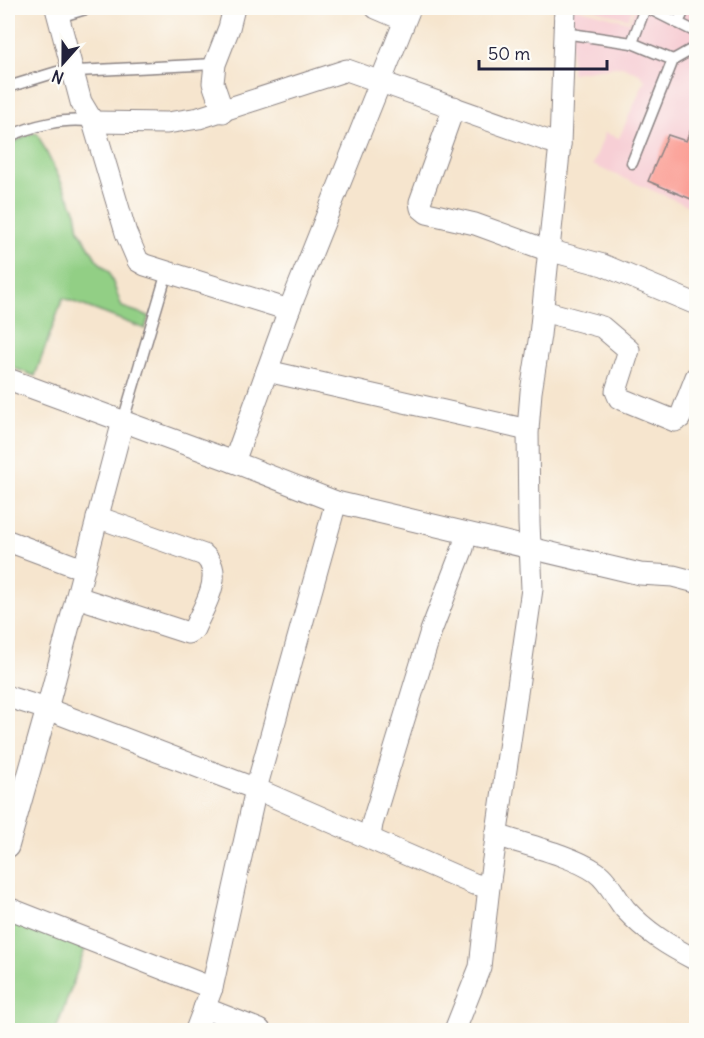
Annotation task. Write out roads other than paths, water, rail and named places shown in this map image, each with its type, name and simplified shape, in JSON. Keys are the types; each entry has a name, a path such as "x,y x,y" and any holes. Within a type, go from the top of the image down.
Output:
{"street":[{"path":"223,112 213,83 215,64 234,8"},
{"path":"234,462 289,310 407,14 376,8"},
{"path":"455,1030 480,967 496,835 532,589 528,430 550,250 560,144 564,33 559,8"},
{"path":"58,12 81,102 93,122 126,233 138,261 289,310"},
{"path":"93,122 167,123 223,112 347,70 560,144"},
{"path":"454,107 420,202 421,208 427,213 475,224 550,250 603,265 696,303"},
{"path":"543,311 602,327 629,350 616,391 619,398 675,421 680,418 696,377"},
{"path":"267,370 528,430"},
{"path":"8,379 336,502 640,574 695,577"},
{"path":"8,847 123,421"},
{"path":"196,1030 208,998 256,789 336,502"},
{"path":"76,599 86,600 188,633 194,629 214,581 209,559 204,555 98,517"},
{"path":"370,837 431,630 463,548 466,534"},
{"path":"8,541 72,565 84,567"},
{"path":"8,697 47,709 256,789 474,884 489,886"},
{"path":"496,835 581,863 599,874 625,909 649,932 665,945 696,960"},
{"path":"8,908 208,998 260,1030"}],"lane":[{"path":"58,12 89,8"},
{"path":"632,43 646,8 696,32"},
{"path":"678,23 685,8"},
{"path":"564,33 632,43 673,60"},
{"path":"632,163 673,60 696,48"},
{"path":"8,87 57,72 215,64"},
{"path":"8,137 19,131 76,119 93,122"},
{"path":"123,421 167,272"}]}
